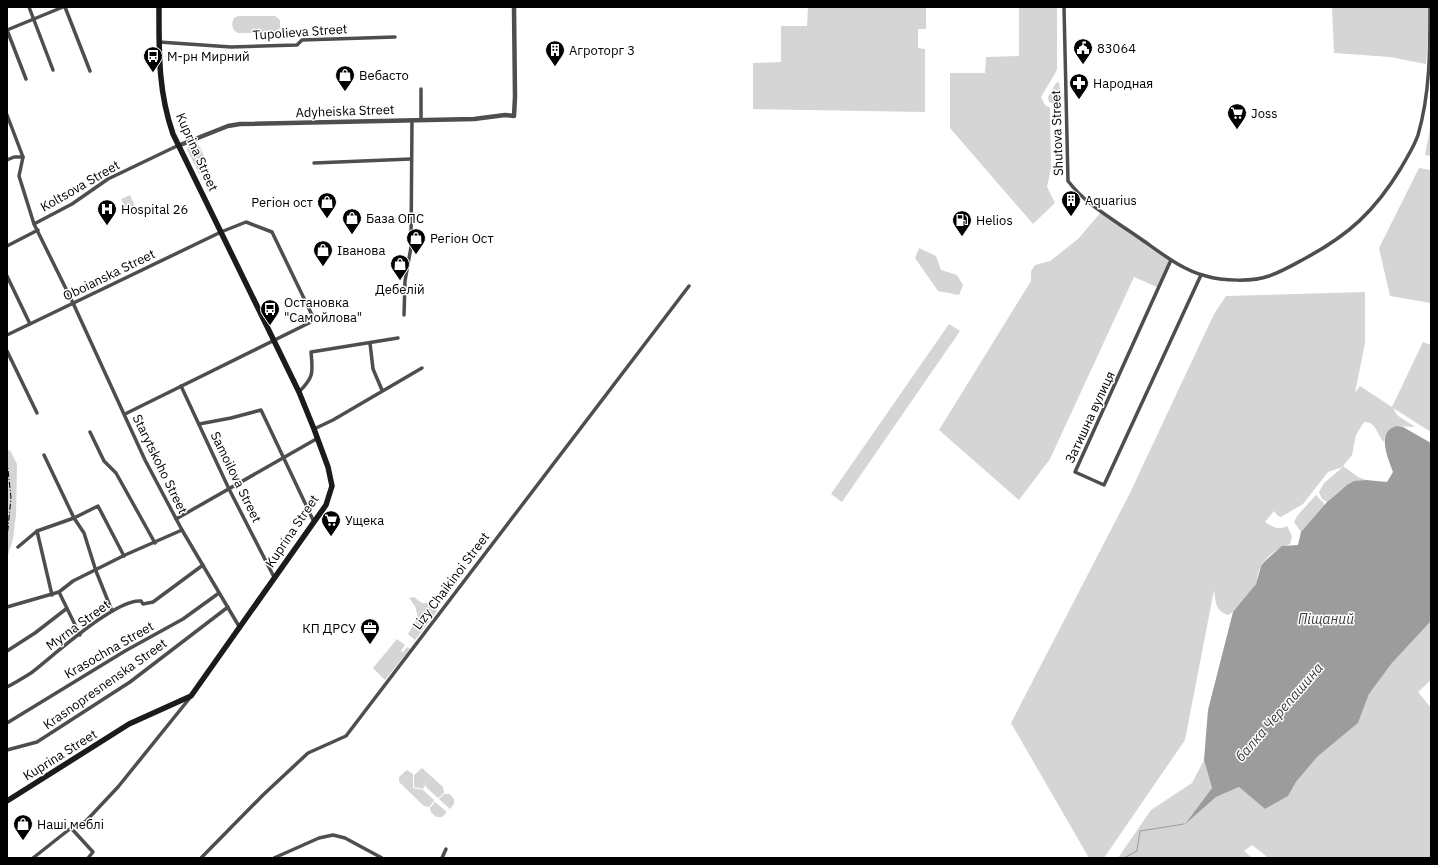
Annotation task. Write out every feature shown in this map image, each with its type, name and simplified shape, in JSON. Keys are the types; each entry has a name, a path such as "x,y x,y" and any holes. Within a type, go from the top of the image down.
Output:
{"main road":[{"name":"Kuprina Street","path":"7,801 129,724 191,696 326,505 332,486 328,467 318,438 299,392 221,232 169,120 160,75 159,7"}],"street":[{"path":"29,7 53,70"},
{"path":"26,79 7,30 64,7 90,71"},
{"name":"Adyheiska Street","path":"180,145 227,126 234,125 421,119 474,119 505,115 514,116 514,7"},
{"name":"Shutova Street","path":"1064,7 1068,181 1075,190 1092,205 1171,260 1201,275 1226,280 1269,276 1327,247 1358,223 1376,204 1393,181 1418,136 1428,80 1430,7"},
{"name":"Tupolieva Street","path":"159,42 246,47 297,45 302,40 395,37"},
{"path":"421,89 421,119"},
{"path":"7,115 23,157 14,157 7,160"},
{"path":"404,315 405,281 411,247 412,120"},
{"name":"Koltsova Street","path":"34,224 72,204 108,179 180,145"},
{"name":"Starytskoho Street","path":"23,157 19,176 34,224 73,303 145,460 182,530 240,628"},
{"path":"314,163 411,159"},
{"path":"125,414 311,322 312,314 272,232 246,222 221,232"},
{"path":"7,246 38,230"},
{"name":"Oboianska Street","path":"7,336 221,232"},
{"name":"Затишна вулиця","path":"1171,260 1075,472 1104,485 1201,275"},
{"path":"7,276 30,324"},
{"name":"Lizy Chaikinoi Street","path":"201,858 263,794 308,753 346,736 688,286"},
{"path":"299,392 310,381 313,373 311,352 398,338"},
{"path":"370,343 373,369 382,390"},
{"path":"7,351 37,413"},
{"path":"314,429 422,368"},
{"name":"Samoilova Street","path":"181,386 229,489 274,577"},
{"path":"199,424 261,410 314,522"},
{"path":"90,432 104,461 116,473 155,543"},
{"path":"176,519 318,438"},
{"path":"44,454 74,518 84,533 96,572 112,611"},
{"path":"18,547 37,531 74,518 98,506 124,556"},
{"path":"7,607 59,592 73,581 96,572 124,556 182,530"},
{"path":"37,531 52,595"},
{"name":"Myrna Street","path":"7,687 29,674 112,611 137,600 141,601 143,604 153,602 203,565"},
{"path":"59,592 80,635"},
{"name":"Krasochna Street","path":"7,723 125,651 183,620 219,593"},
{"name":"Krasnopresnenska Street","path":"7,750 37,742 130,682 228,607"},
{"path":"7,651 35,633 66,608"},
{"name":"Kuprina Street","path":"33,858 71,828 86,821 118,787 191,696"},
{"path":"71,828 93,852 88,858"},
{"path":"274,858 318,838 333,835 345,838 382,858"},
{"path":"442,858 446,849"}],"shaded area":[{"path":"808,7 926,7 926,29 918,29 918,48 925,49 925,112 753,109 753,63 781,62 781,26 807,26"},
{"path":"1019,7 1057,7 1057,70 1041,97 1045,105 1050,108 1051,168 1047,187 1055,203 1033,224 950,128 950,73 985,73 986,57 1019,56"},
{"path":"1332,7 1430,7 1426,64 1390,57 1334,53"},
{"path":"238,16 275,16 280,20 280,28 275,33 238,33 234,31 232,25 234,18"},
{"path":"1059,82 1061,98 1057,104 1054,104 1049,102 1048,97 1056,83"},
{"path":"1431,123 1431,156 1425,155"},
{"path":"193,141 202,150 204,159 204,172 200,175 187,150 189,143"},
{"path":"1419,168 1431,170 1431,303 1390,296 1379,248"},
{"path":"130,195 136,208 127,212 121,199"},
{"path":"1102,211 1171,260 1159,288 1134,277 1050,459 1019,500 939,430 1031,281 1031,271 1035,265 1050,261 1078,239"},
{"path":"919,248 936,256 941,270 957,275 963,285 959,295 938,291 915,258"},
{"path":"1365,292 1365,343 1355,393 1360,386 1392,407 1423,342 1431,345 1431,432 1393,408 1397,415 1415,427 1398,426 1385,436 1384,442 1374,426 1368,422 1364,422 1356,435 1352,455 1343,466 1358,477 1366,480 1345,487 1327,502 1322,499 1319,492 1324,483 1343,467 1328,472 1303,504 1281,517 1274,511 1265,522 1278,528 1287,526 1292,536 1290,544 1276,551 1264,561 1259,570 1257,582 1240,606 1228,615 1220,611 1216,605 1214,590 1185,740 1104,858 1089,858 1011,723 1129,495 1214,314 1226,296"},
{"path":"949,324 960,331 842,502 831,494"},
{"path":"10,450 17,464 16,515 13,539 7,558 7,451"},
{"path":"1316,495 1324,503 1324,506 1301,532 1294,522 1297,516"},
{"path":"414,597 422,603 429,603 437,611 415,640 408,634 418,617 415,606 409,598"},
{"path":"1431,621 1431,680 1418,692 1431,708 1431,858 1265,858 1266,856 1252,845 1244,851 1252,858 1118,858 1151,810 1192,783 1204,760 1212,788 1185,823 1216,797 1239,787 1265,809 1288,796 1296,782 1317,757 1358,723 1369,694 1392,663"},
{"path":"397,639 405,645 401,651 403,652 407,647 410,649 385,680 373,668"},
{"path":"422,768 443,787 444,793 438,798 426,787 426,784 423,789 414,787 414,775"},
{"path":"407,770 413,774 413,788 423,790 434,800 429,807 424,806 399,782 399,777"},
{"path":"444,794 450,794 454,799 454,804 450,809 439,799"},
{"path":"435,802 446,811 442,817 436,817 431,812 430,808"}],"water":[{"name":"Піщаний","path":"1398,426 1403,427 1431,443 1431,621 1392,663 1369,694 1358,723 1317,757 1296,782 1288,796 1265,809 1239,787 1216,797 1184,825 1212,788 1204,760 1208,710 1233,612 1256,584 1261,566 1265,561 1282,546 1298,545 1301,532 1327,502 1347,485 1354,481 1366,480 1387,482 1393,472 1386,452 1385,439 1387,433 1391,429"}],"waterway":[{"name":"балка Черепашина","path":"1124,858 1137,851 1140,831 1184,824"}],"railway":[{"path":"7,460 11,498 7,538"}],"place":[{"name":"83064","path":"1083,65"},
{"name":"Агроторг 3","path":"555,67"},
{"name":"М-рн Мирний","path":"153,73"},
{"name":"Вебасто","path":"345,92"},
{"name":"Народная","path":"1079,100"},
{"name":"Joss","path":"1237,130"},
{"name":"Aquarius","path":"1071,217"},
{"name":"Регіон ост","path":"327,219"},
{"name":"Hospital 26","path":"107,226"},
{"name":"База ОПС","path":"352,235"},
{"name":"Helios","path":"962,237"},
{"name":"Регіон Ост","path":"416,255"},
{"name":"Іванова","path":"323,267"},
{"name":"Дебелій","path":"400,281"},
{"name":"Остановка \"Самойлова\"","path":"270,326"},
{"name":"Ущека","path":"331,537"},
{"name":"КП ДРСУ","path":"370,645"},
{"name":"Наші меблі","path":"23,841"}]}
